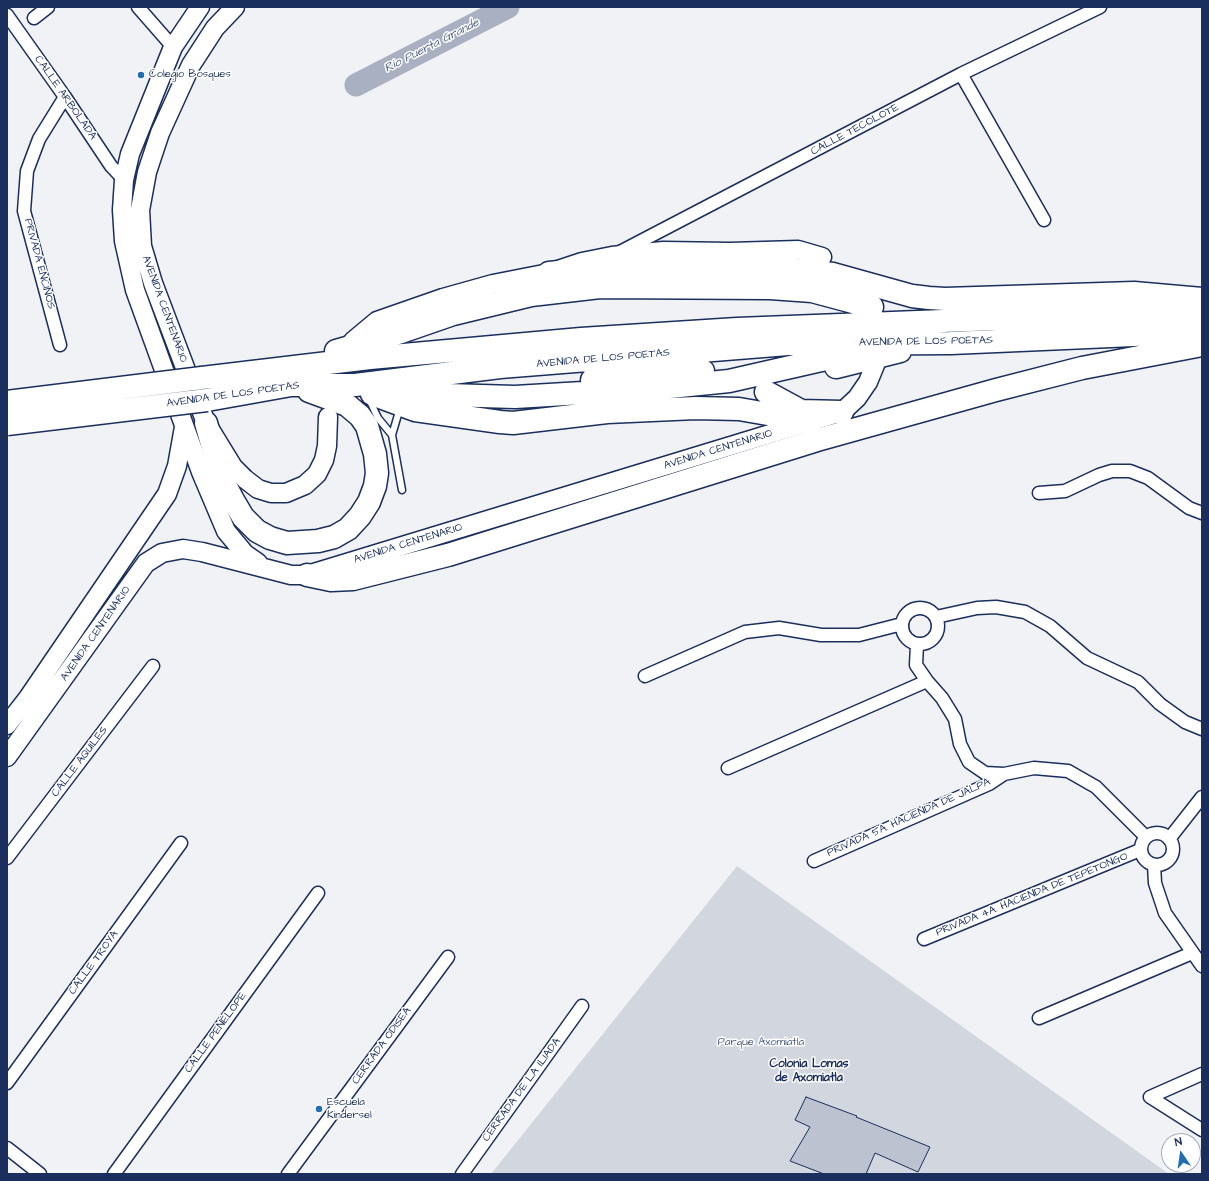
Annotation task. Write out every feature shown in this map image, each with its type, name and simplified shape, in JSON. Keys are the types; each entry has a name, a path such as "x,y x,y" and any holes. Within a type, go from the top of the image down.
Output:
{"highway":[{"path":"549,273 603,268 795,270 833,274 912,296 929,298 945,299 1134,293 1202,299"},
{"path":"254,372 357,346 453,314 531,296 600,287 770,288 812,291 869,302"},
{"name":"AVENIDA DE LOS POETAS","path":"7,402 370,358 589,339 737,329 1202,311"},
{"name":"AVENIDA DE LOS POETAS","path":"7,424 207,400 290,385 360,388 405,379 414,381 788,344 951,343 1202,332"},
{"path":"360,388 447,395 515,397 650,389 729,381 847,353 907,349 951,343"},
{"path":"307,575 331,580 353,579 465,549 817,440 996,390 1082,368 1202,345"},
{"path":"360,388 421,406 556,408 693,399 743,391 907,349"},
{"path":"511,371 611,367 628,373"},
{"path":"466,396 480,387 612,378 628,373 708,371 726,373"},
{"path":"563,381 582,394"},
{"path":"206,423 222,479 243,517 257,530 270,538 287,543 318,541 334,537 348,529 360,516 369,502 375,486 376,466 371,436 367,426 360,416 347,405 290,385"},
{"path":"360,388 421,406 508,419 607,412 696,408 739,409 809,422"},
{"path":"766,392 801,411 842,412"},
{"path":"508,419 547,412 556,408"},
{"path":"465,549 480,535 531,513 564,511 579,514"}],"main road":[{"name":"AVENIDA CENTENARIO","path":"7,725 28,698 167,494 177,466 184,426 135,290 124,241 122,210 124,180 130,154 173,47 200,7"},
{"name":"AVENIDA CENTENARIO","path":"235,7 215,28 191,65 160,133 147,172 140,210 142,246 153,283 206,423 233,467 245,479 258,489 271,492 286,493 305,485 317,474 324,460 327,446 328,417"},
{"path":"352,341 376,321 442,298 493,284 549,273 582,262 612,256 663,251 730,252 798,250 822,257"},
{"name":"AVENIDA CENTENARIO","path":"7,757 146,563 162,553 183,549 202,552 291,575 307,575 531,513 842,412 857,398 868,382 875,365"},
{"path":"184,426 200,472 226,532 245,554 265,568"},
{"path":"86,613 103,624"}],"street":[{"path":"34,18 48,7"},
{"path":"138,7 173,47"},
{"name":"CALLE TECOLOTE","path":"612,256 961,74 1100,7"},
{"name":"CALLE ARBOLADA","path":"7,15 65,96 111,166 124,180"},
{"path":"961,74 1044,220"},
{"name":"PRIVADA ENCINOS","path":"60,345 24,211 27,171 39,139 65,96"},
{"path":"1039,493 1065,491 1099,475 1112,472 1130,471 1148,478 1189,508 1202,513"},
{"path":"936,617 977,608 996,607 1025,612 1050,626 1087,658 1138,682 1166,709 1185,722 1202,729"},
{"path":"926,608 936,617 938,624 935,636 930,641 917,644 906,637 902,631 903,618 913,609 926,608"},
{"path":"646,676 745,632 779,628 821,635 859,635 902,624"},
{"path":"917,644 916,665 927,682 942,698 954,718 960,744 969,762 985,773 1004,774 1034,768 1068,771 1096,786 1146,837"},
{"name":"CALLE AQUILES","path":"7,858 153,666"},
{"path":"728,768 927,682"},
{"name":"PRIVADA 5A. HACIENDA DE JALPA","path":"814,861 989,784 1004,774"},
{"path":"1169,839 1202,797"},
{"path":"1154,833 1160,834 1169,839 1172,844 1172,855 1165,863 1154,865 1145,860 1140,850 1142,842 1146,837 1154,833"},
{"name":"CALLE TROYA","path":"7,1083 181,843"},
{"name":"PRIVADA 4A. HACIENDA DE TEPETONGO","path":"924,939 1140,850"},
{"path":"1154,865 1155,883 1165,913 1202,966"},
{"name":"CALLE PENÉLOPE","path":"114,1174 318,892"},
{"path":"1039,1018 1192,953"},
{"name":"CERRADA ODISEA","path":"288,1174 448,957"},
{"name":"CERRADA DE LA ILIADA","path":"462,1174 582,1006"},
{"path":"1202,1074 1150,1097 1202,1130"},
{"path":"7,1148 40,1174"}],"lane":[{"path":"360,388 378,418 392,435 402,490"},
{"path":"392,435 421,406"}],"green space":[{"name":"Parque Axomiatla","path":"737,866 1161,1168 1161,1173 1169,1174 491,1174"}],"building":[{"path":"806,1097 857,1116 856,1117 930,1147 918,1172 875,1153 866,1174 824,1174 790,1161 810,1127 795,1120"}],"waterway":[{"name":"Río Puerta Grande","path":"356,85 508,7"}],"place":[{"name":"Colegio Bosques","path":"141,75"},
{"name":"Escuela Kindersel","path":"319,1109"}],"district":[{"name":"Colonia Lomas de Axomiatla","path":"809,1071"}]}
